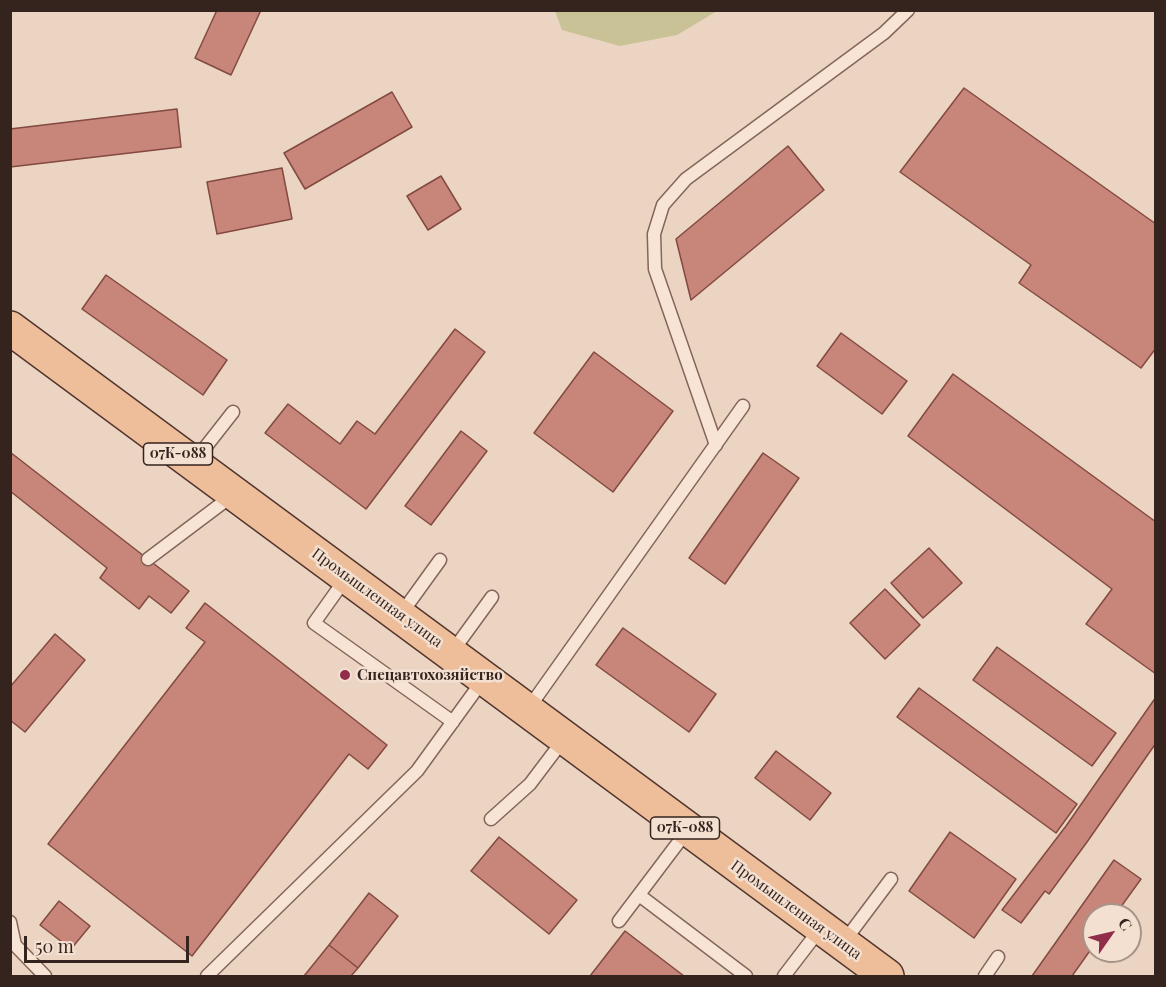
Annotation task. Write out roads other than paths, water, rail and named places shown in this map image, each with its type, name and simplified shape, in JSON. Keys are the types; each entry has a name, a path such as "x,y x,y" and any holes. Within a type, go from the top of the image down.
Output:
{"main road":[{"name":"Промышленная улица","path":"10,328 887,976"}],"lane":[{"path":"716,445 654,269 654,234 663,205 686,179 884,33 908,10"},
{"path":"527,710 744,406"},
{"path":"193,464 233,412"},
{"path":"148,559 234,494"},
{"path":"400,615 440,560"},
{"path":"347,577 314,623 453,722"},
{"path":"451,653 492,597"},
{"path":"207,976 417,771 485,678"},
{"path":"491,819 530,784 565,738"},
{"path":"619,921 688,830"},
{"path":"784,976 832,936 891,879"},
{"path":"639,895 746,976"},
{"path":"10,922 15,945 45,976"},
{"path":"984,976 998,957"}],"place":[{"name":"Спецавтохозяйство","path":"345,675"}]}
